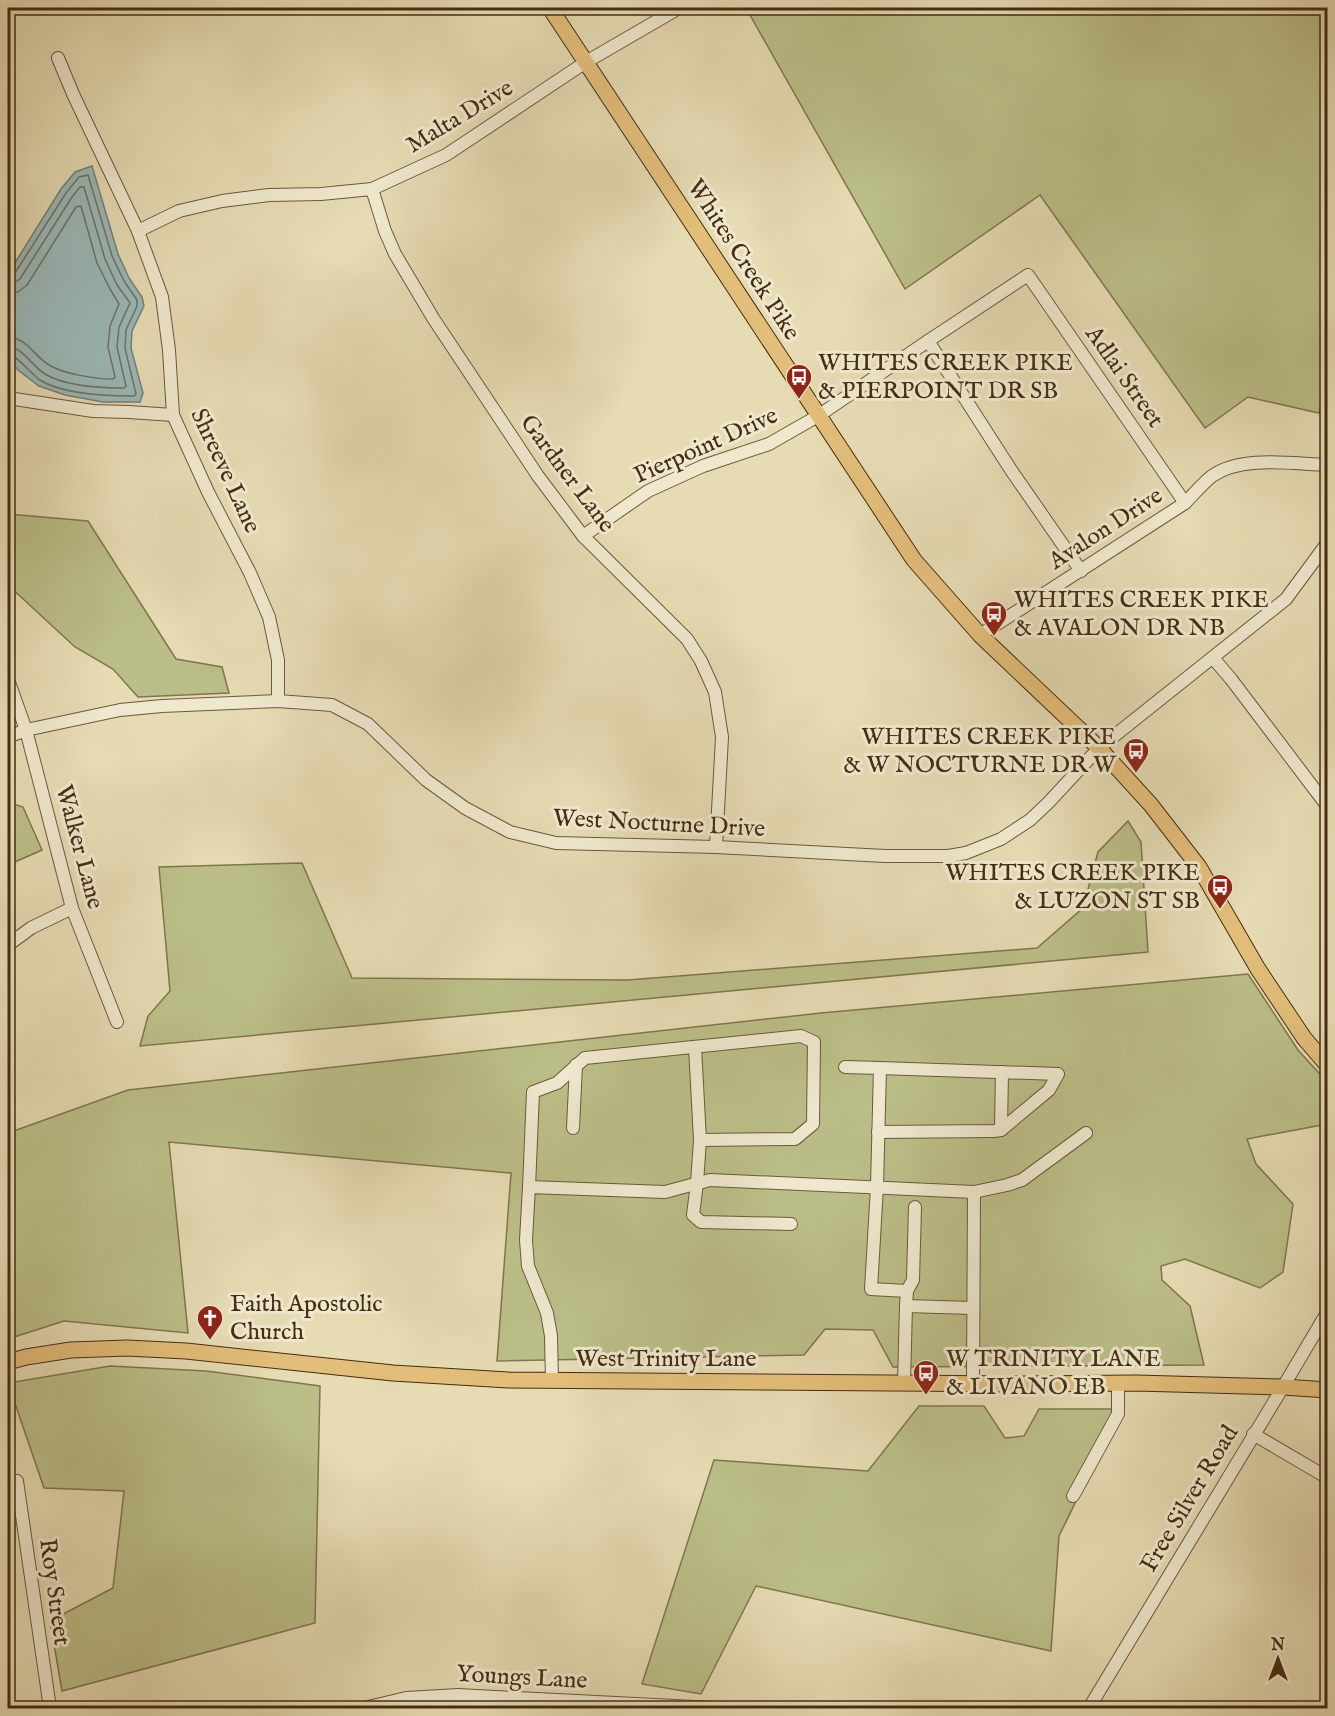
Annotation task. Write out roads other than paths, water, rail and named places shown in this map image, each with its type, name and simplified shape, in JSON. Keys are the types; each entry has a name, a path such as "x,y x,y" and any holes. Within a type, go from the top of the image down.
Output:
{"main road":[{"name":"Whites Creek Pike","path":"550,8 914,560 980,635 1099,748 1151,805 1198,867 1258,969 1304,1038 1328,1066"},
{"name":"West Trinity Lane","path":"8,1362 71,1350 127,1348 186,1351 393,1373 552,1381 1118,1384 1328,1390"}],"street":[{"name":"Malta Drive","path":"138,231 179,211 222,201 269,195 321,194 372,189 447,155 586,62 679,8"},
{"name":"Shreeve Lane","path":"58,58 138,231 162,297 170,350 173,415 270,617 278,660 278,701"},
{"name":"Gardner Lane","path":"372,189 395,254 433,318 538,476 583,536 687,639 701,661 715,692 722,737 716,847"},
{"name":"Pierpoint Drive","path":"583,536 648,491 703,466 769,444 818,416 1028,275"},
{"name":"Adlai Street","path":"1028,275 1185,503"},
{"path":"928,340 1011,470 1081,571"},
{"path":"8,398 93,411 173,415"},
{"name":"Avalon Drive","path":"980,635 1185,503 1212,477 1228,468 1255,462 1328,465"},
{"name":"West Nocturne Drive","path":"8,737 26,730 120,710 278,701 332,705 368,724 426,780 465,808 510,832 556,843 716,847 885,856 948,856 966,853 1001,839 1030,820 1050,802 1099,748 1286,599 1328,542"},
{"path":"1213,658 1328,807"},
{"name":"Walker Lane","path":"8,681 26,730 72,908 117,1022"},
{"path":"8,945 31,928 72,908"},
{"path":"552,1381 551,1336 547,1313 528,1266 526,1240 533,1092 557,1083 585,1058 801,1036 814,1042 813,1124 804,1133 795,1139 700,1140"},
{"path":"695,1047 700,1140 693,1215 701,1222 791,1224"},
{"path":"573,1128 576,1065"},
{"path":"845,1067 1058,1074 1049,1090 1001,1130 878,1132"},
{"path":"880,1068 877,1187 871,1289 907,1291"},
{"path":"1001,1130 1002,1072"},
{"path":"529,1187 665,1192 710,1180 974,1192 1022,1180 1086,1133"},
{"path":"973,1384 974,1192"},
{"path":"904,1383 906,1306 907,1291 912,1280 915,1207"},
{"path":"906,1306 973,1308"},
{"name":"Free Silver Road","path":"1089,1708 1328,1311"},
{"path":"1073,1496 1118,1414 1118,1384"},
{"path":"1253,1434 1328,1478"},
{"name":"Roy Street","path":"17,1481 50,1708"},
{"name":"Youngs Lane","path":"364,1708 406,1698 458,1695 714,1708"},
{"path":"813,1708 857,1708"}],"water":[{"path":"92,166 118,254 129,278 142,297 144,306 132,331 131,348 143,393 140,402 103,402 65,395 39,386 18,370 8,357 8,274 61,189 75,172"}],"place":[{"name":"WHITES CREEK PIKE & PIERPOINT DR SB","path":"799,400"},
{"name":"WHITES CREEK PIKE & AVALON DR NB","path":"994,637"},
{"name":"WHITES CREEK PIKE & W NOCTURNE DR W","path":"1136,774"},
{"name":"WHITES CREEK PIKE & LUZON ST SB","path":"1220,910"},
{"name":"Faith Apostolic Church","path":"210,1341"},
{"name":"W TRINITY LANE & LIVANO EB","path":"926,1396"}]}
